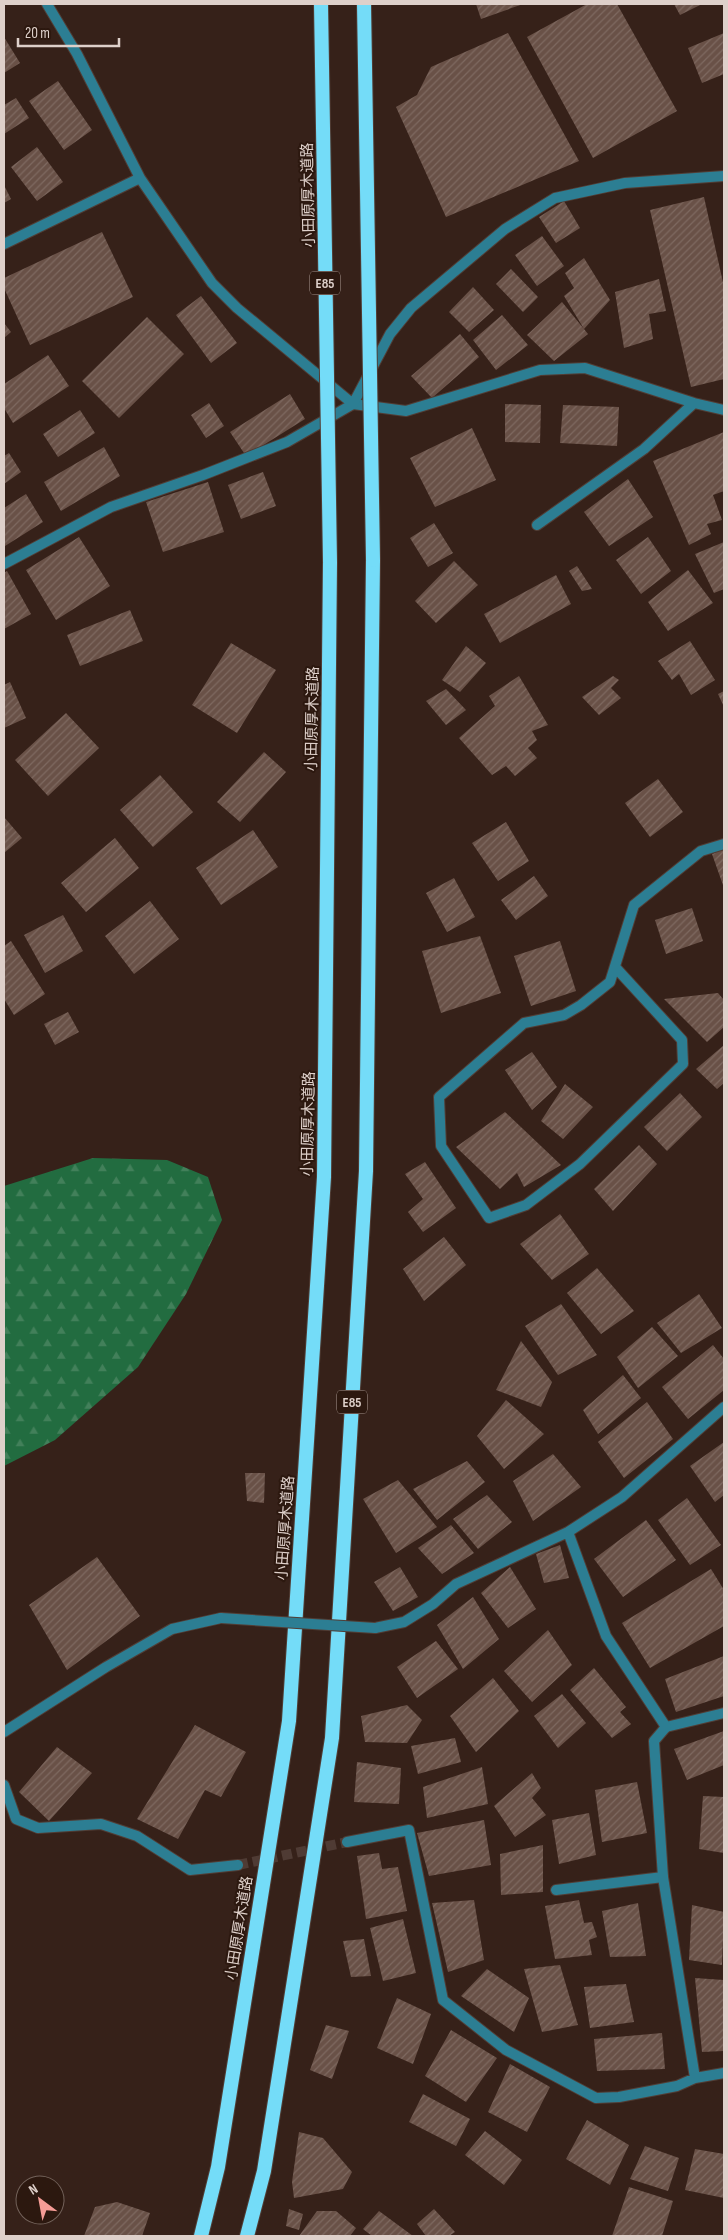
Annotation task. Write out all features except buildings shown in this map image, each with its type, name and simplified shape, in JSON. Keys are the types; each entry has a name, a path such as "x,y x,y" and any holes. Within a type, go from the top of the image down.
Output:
{"highway":[{"name":"小田原厚木道路","path":"201,2236 218,2166 289,1721 324,1177 330,562 321,4"},
{"name":"E85","path":"247,2236 264,2170 332,1738 366,1171 373,560 364,4"}],"street":[{"path":"47,4 77,54 140,178 212,283 237,308 353,404 406,412 540,370 585,368 694,403 724,410"},
{"path":"4,564 110,507 287,442 353,404 390,334 412,308 504,229 555,198 625,183 724,176"},
{"path":"4,244 140,178"},
{"path":"537,525 644,449 694,403"},
{"path":"616,968 682,1040 683,1064 580,1164 526,1205 489,1218 441,1146 439,1097 524,1023 564,1015 581,1005 610,982 616,968 634,905 701,852 724,844"},
{"path":"4,1732 106,1667 172,1629 221,1618 375,1628 404,1622 433,1604 456,1584 568,1532 622,1497 724,1407"},
{"path":"568,1532 606,1636 666,1727"},
{"path":"695,2078 663,1877 654,1741 666,1727 724,1712"},
{"path":"4,1785 16,1820 38,1828 101,1824 137,1836 190,1870 238,1865"},
{"path":"347,1842 409,1830 443,2000 506,2050 596,2098 619,2098 677,2086 695,2078 724,2073"},
{"path":"556,1890 663,1877"}],"green space":[{"path":"93,1158 167,1160 208,1177 222,1220 186,1294 138,1367 55,1440 4,1466 4,1186"}],"tunnel":[{"path":"238,1865 347,1842"}]}
